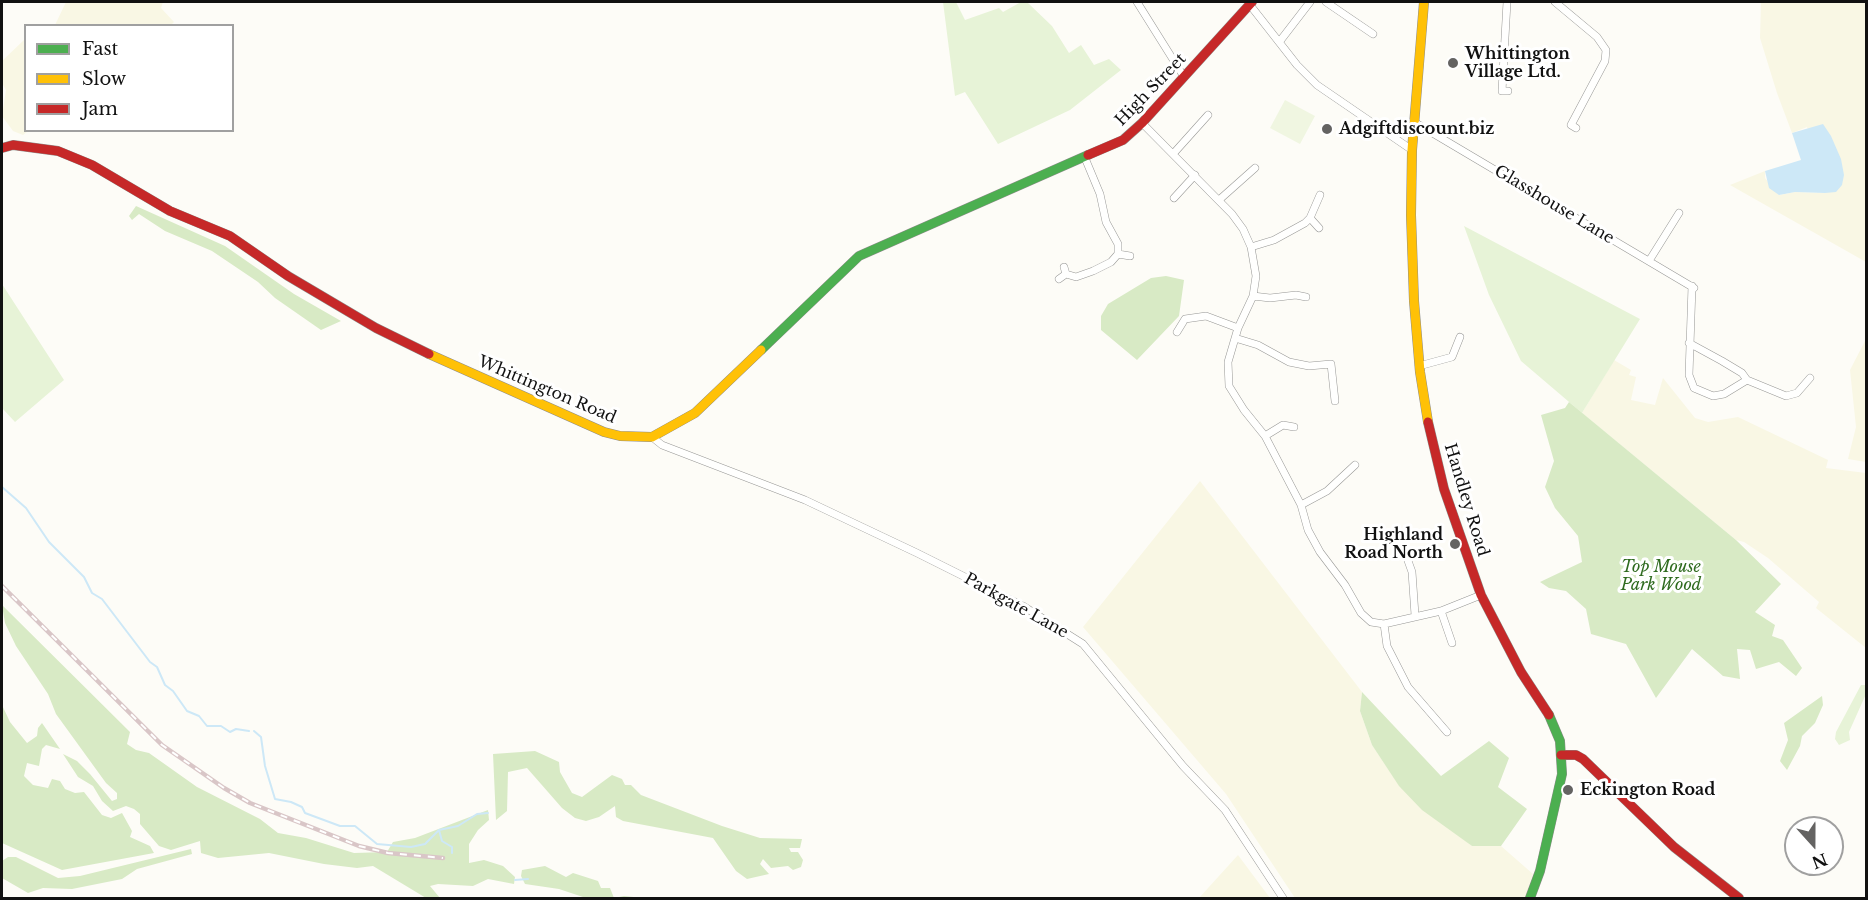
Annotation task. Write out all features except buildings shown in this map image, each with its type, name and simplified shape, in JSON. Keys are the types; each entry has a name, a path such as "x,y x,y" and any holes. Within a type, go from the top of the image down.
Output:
{"street":[{"path":"1137,2 1184,77"},
{"path":"1280,41 1310,2"},
{"path":"1326,2 1373,34"},
{"name":"Handley Road","path":"1424,2 1412,150 1414,301 1419,366 1428,423 1444,489 1481,595 1521,672 1552,720 1560,741 1561,755"},
{"path":"1507,2 1502,91 1508,91"},
{"path":"1555,2 1598,37 1606,50 1605,61 1571,125 1576,128"},
{"path":"1251,3 1297,65 1317,85 1412,150"},
{"name":"High Street","path":"1052,172 1123,140 1142,123 1251,3"},
{"path":"1173,154 1208,115"},
{"name":"Glasshouse Lane","path":"1414,122 1693,287 1689,343"},
{"path":"1142,123 1219,200 1243,229 1251,247 1256,276 1253,296 1238,328 1228,362 1229,386 1244,410 1265,436 1301,505 1308,530 1361,613 1371,622 1384,624 1415,615 1441,611 1481,595"},
{"name":"Whittington Road","path":"2,148 13,145 58,151 92,165 170,211 230,236 288,276 396,338 604,432 620,436 652,437 678,425 695,413 859,256 1052,172"},
{"path":"1059,279 1065,271 1076,276 1093,271 1111,262 1118,254 1118,244 1106,222 1100,194 1085,158"},
{"path":"1219,200 1255,168"},
{"path":"1174,198 1195,175"},
{"path":"1251,247 1274,240 1310,218 1320,195"},
{"path":"1649,261 1678,213"},
{"path":"1310,218 1319,228"},
{"path":"1118,254 1130,256"},
{"path":"1253,296 1270,298 1296,295 1306,297"},
{"path":"1177,332 1185,319 1206,316 1238,328"},
{"path":"1419,366 1452,357 1460,337"},
{"path":"1235,338 1258,345 1289,362 1310,366 1331,364 1335,401"},
{"path":"1747,380 1724,394 1713,396 1694,388 1689,375 1689,343 1732,367 1747,380 1785,396 1797,393 1809,378"},
{"path":"1265,436 1283,426 1294,428"},
{"name":"Parkgate Lane","path":"652,437 663,446 805,500 917,553 1023,606 1083,644 1184,766 1225,810 1283,898"},
{"path":"1301,505 1327,491 1355,465"},
{"path":"1394,535 1412,572 1415,615"},
{"path":"1441,611 1452,643"},
{"path":"1384,624 1387,646 1408,687 1447,732"},
{"path":"1530,898 1540,871 1559,788 1561,755 1576,755 1583,759 1674,847 1739,898"}],"shaded area":[{"path":"66,2 163,2 161,8 174,22 172,24 55,24"},
{"path":"1761,2 1866,2 1866,262 1730,185 1765,171 1765,178 1779,195 1795,192 1825,193 1807,127 1792,133 1777,93 1760,38"},
{"path":"24,40 24,132 27,132 23,135 13,131 2,116 6,90 2,83 2,61"},
{"path":"1866,339 1866,462 1848,459 1856,427 1850,370"},
{"path":"1614,360 1631,370 1629,375 1636,377 1631,400 1655,405 1663,378 1695,418 1708,422 1738,417 1828,460 1826,468 1866,473 1866,648 1816,608 1819,602 1768,558 1744,542 1736,540 1582,413"},
{"path":"1200,481 1362,692 1360,711 1372,745 1399,785 1472,846 1501,846 1533,874 1525,898 1295,898 1226,794 1083,627"},
{"path":"1238,855 1270,898 1199,898"}],"green space":[{"path":"943,2 956,2 965,20 999,8 1003,12 1021,2 1028,3 1052,26 1069,53 1081,45 1094,65 1109,59 1121,70 1070,110 998,144 965,92 955,96"},
{"path":"1285,100 1315,116 1300,144 1270,128"},
{"path":"136,206 225,246 294,294 341,321 321,330 275,298 258,282 212,251 165,231 139,214 132,220 129,216"},
{"path":"1464,226 1640,319 1582,413 1521,361 1489,295"},
{"path":"1166,276 1184,280 1179,316 1137,360 1101,330 1101,316 1108,304 1151,278"},
{"path":"2,284 64,380 15,422 2,408"},
{"name":"Top Mouse Park Wood","path":"1569,402 1736,540 1781,584 1755,612 1775,625 1772,636 1783,640 1802,668 1796,676 1779,662 1756,669 1750,650 1737,649 1740,679 1723,676 1692,649 1656,698 1626,644 1591,634 1586,609 1566,591 1549,588 1540,582 1582,562 1578,536 1555,508 1545,487 1554,461 1541,415 1565,408"},
{"path":"2,605 130,732 127,744 136,750 149,753 197,787 260,819 278,833 306,838 354,853 387,852 393,842 415,838 488,810 489,820 478,830 469,844 469,863 484,860 503,866 515,877 514,884 488,879 473,886 438,884 430,886 440,898 426,898 373,866 357,868 324,864 269,853 218,858 201,853 200,841 171,850 159,846 140,824 140,814 126,806 113,811 102,801 93,786 78,777 63,754 77,761 112,801 117,799 117,793 106,783 56,714 48,694 16,646 5,623"},
{"path":"1861,685 1866,685 1866,694 1849,732 1850,740 1839,745 1835,739 1836,732"},
{"path":"1362,692 1441,776 1489,741 1509,758 1498,787 1527,809 1501,846 1472,846 1422,810 1399,786 1372,745 1360,711"},
{"path":"1822,696 1823,705 1815,723 1802,736 1800,746 1787,770 1780,761 1788,740 1784,723"},
{"path":"2,705 10,722 27,743 37,736 38,728 42,723 60,749 46,745 42,749 39,766 27,763 24,776 33,785 48,788 52,779 60,781 65,789 75,793 84,792 102,815 111,818 122,813 132,831 130,837 150,846 154,853 62,870 2,843"},
{"path":"535,751 559,762 560,772 572,793 582,797 612,775 622,779 625,785 631,785 641,795 722,826 760,838 802,839 800,848 789,848 791,852 798,852 803,860 801,867 793,870 788,866 771,868 763,859 760,864 769,874 747,879 736,871 713,838 623,821 616,817 615,806 599,817 586,821 575,818 562,808 527,768 508,772 507,811 496,820 493,754"},
{"path":"191,849 192,854 137,869 122,879 72,889 43,888 28,893 2,878 2,861 8,857 16,857 58,878 80,876"},
{"path":"545,866 566,877 573,873 598,881 601,888 610,888 614,898 586,898 559,889 525,884 521,876 522,870"},
{"path":"624,896 643,898 614,898"}],"water":[{"path":"1823,124 1841,159 1844,175 1842,185 1836,192 1795,192 1779,195 1769,188 1765,171 1801,160 1792,133"}],"waterway":[{"path":"2,487 26,508 49,542 84,577 92,593 102,599 150,662 157,667 165,685 173,691 187,711 199,716 207,726 221,726 230,732 236,729 249,731"},
{"path":"254,731 261,737 265,766 275,799 291,802 302,807 305,813 340,826 355,826 377,844 411,847 425,844 439,830 458,826 477,814 488,813"},
{"path":"439,830 442,841 452,847 452,853"},
{"path":"515,880 528,879"}],"railway":[{"path":"2,586 162,745 224,788 250,803 359,846 388,853 443,858"}],"traffic: fast":[{"path":"761,350 859,256 1088,155"},
{"path":"1530,898 1540,871 1562,774 1560,741 1549,715"}],"traffic: slow":[{"path":"1424,2 1412,150 1411,215 1414,301 1420,372 1428,422"},
{"path":"429,354 604,432 620,436 652,437 695,413 761,350"}],"traffic: jam":[{"path":"1088,155 1123,140 1142,123 1252,2"},
{"path":"2,148 13,145 58,151 92,165 170,211 230,236 288,276 376,328 429,354"},
{"path":"1428,422 1444,489 1481,595 1521,672 1549,715"},
{"path":"1561,755 1576,755 1583,759 1674,847 1739,898"}],"place":[{"name":"Whittington Village Ltd.","path":"1453,63"},
{"name":"Adgiftdiscount.biz","path":"1327,129"},
{"name":"Highland Road North","path":"1455,544"},
{"name":"Eckington Road","path":"1568,790"}]}
